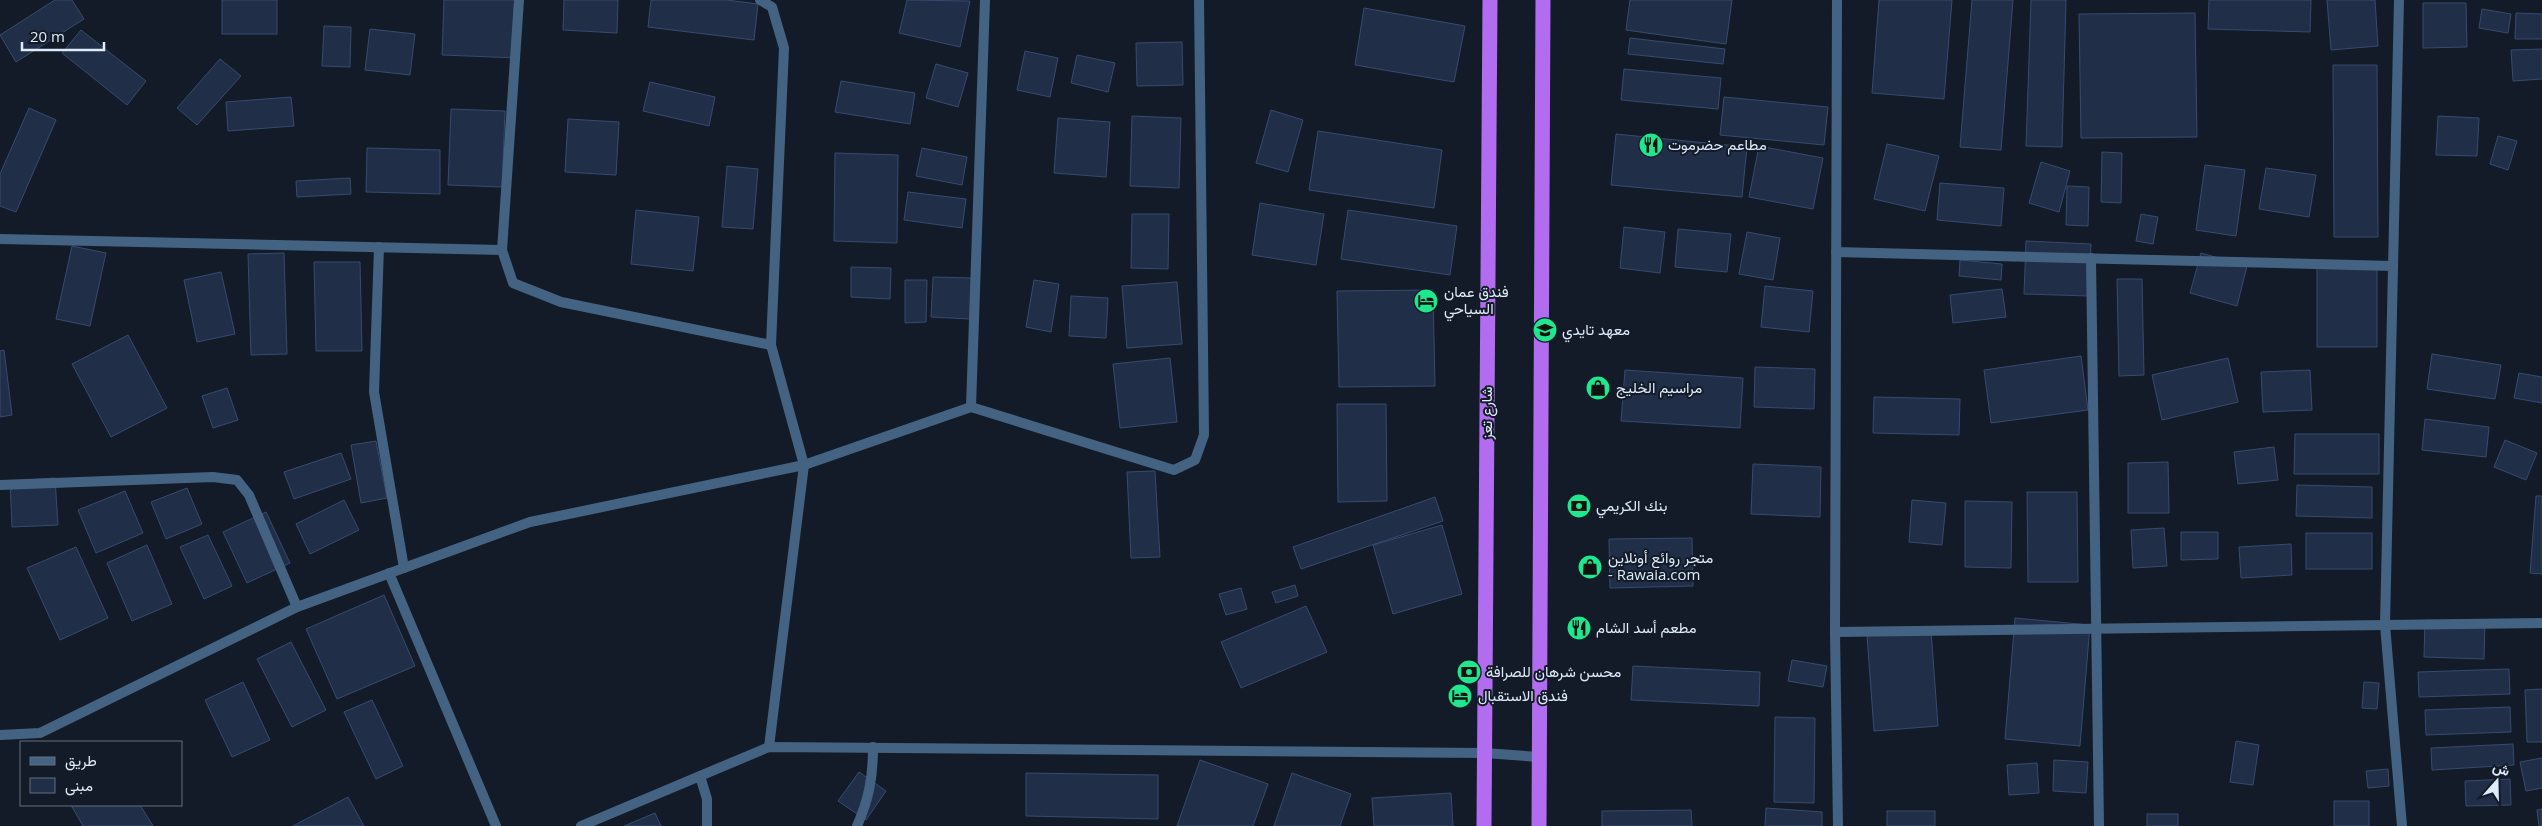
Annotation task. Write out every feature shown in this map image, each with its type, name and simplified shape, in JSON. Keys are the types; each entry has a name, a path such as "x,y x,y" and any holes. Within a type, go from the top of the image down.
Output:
{"highway":[{"name":"شارع تعز","path":"1484,826 1490,0"},
{"path":"1539,826 1543,0"}],"street":[{"path":"519,0 502,250 513,283 561,302 772,345"},
{"path":"760,0 772,7 784,48 772,345 804,465 769,747"},
{"path":"971,407 984,0"},
{"path":"0,735 40,733 297,607 530,522 804,465 971,407 1174,470 1195,460 1204,435 1199,0"},
{"path":"1837,0 1835,632 1838,826"},
{"path":"2399,0 2385,625 2402,826"},
{"path":"0,239 502,250"},
{"path":"379,248 374,392 404,568"},
{"path":"1836,252 2393,266"},
{"path":"2091,258 2099,826"},
{"path":"0,485 213,477 237,480 249,495 297,607"},
{"path":"389,574 496,826"},
{"path":"1835,632 2542,623"},
{"path":"581,826 769,747 1485,753 1539,757"},
{"path":"858,826 870,793 873,777 873,747"},
{"path":"700,776 707,799 707,826"}],"building":[{"path":"55,0 72,0 84,19 16,62 0,35"},
{"path":"222,0 277,0 277,34 222,34"},
{"path":"444,0 519,0 517,58 442,55"},
{"path":"564,0 618,0 617,33 563,30"},
{"path":"651,0 727,0 758,4 754,40 648,27"},
{"path":"907,0 970,1 960,47 899,33"},
{"path":"1630,0 1732,0 1726,44 1626,30"},
{"path":"1879,0 1952,0 1944,99 1872,93"},
{"path":"1972,0 2013,0 2001,150 1960,147"},
{"path":"2031,0 2066,0 2062,147 2026,146"},
{"path":"2209,0 2311,0 2310,32 2208,29"},
{"path":"2327,0 2375,0 2378,46 2331,50"},
{"path":"2423,3 2466,3 2467,47 2423,48"},
{"path":"1364,8 1465,26 1454,82 1355,65"},
{"path":"2482,9 2511,14 2508,33 2479,28"},
{"path":"2195,13 2197,137 2081,138 2079,14"},
{"path":"2516,13 2542,14 2542,39 2515,39"},
{"path":"324,26 351,27 350,67 322,66"},
{"path":"370,29 415,34 410,75 365,70"},
{"path":"81,30 146,81 127,105 62,53"},
{"path":"1630,38 1725,49 1723,64 1628,54"},
{"path":"1182,42 1183,85 1137,86 1136,43"},
{"path":"2542,49 2542,79 2513,81 2511,50"},
{"path":"1025,51 1058,58 1050,97 1017,90"},
{"path":"1077,55 1115,63 1108,92 1071,83"},
{"path":"220,59 241,76 197,125 177,108"},
{"path":"936,64 968,73 958,107 926,98"},
{"path":"2333,65 2377,65 2378,237 2334,237"},
{"path":"1624,69 1721,78 1718,109 1621,100"},
{"path":"841,81 915,93 910,124 835,112"},
{"path":"650,82 715,97 709,126 643,111"},
{"path":"291,97 294,126 228,131 226,102"},
{"path":"1724,97 1828,107 1824,145 1720,135"},
{"path":"29,108 56,120 16,212 0,206 0,174"},
{"path":"451,109 505,111 502,187 448,185"},
{"path":"1271,110 1303,120 1288,172 1256,163"},
{"path":"1132,116 1181,118 1179,188 1130,186"},
{"path":"2438,116 2479,118 2477,156 2436,155"},
{"path":"1058,118 1110,122 1106,177 1054,173"},
{"path":"568,119 619,122 616,175 565,172"},
{"path":"1318,131 1442,150 1434,208 1309,190"},
{"path":"1616,134 1747,147 1742,197 1611,185"},
{"path":"2498,136 2517,141 2508,170 2490,164"},
{"path":"1887,144 1939,156 1925,211 1874,199"},
{"path":"1759,146 1823,158 1813,209 1749,197"},
{"path":"367,148 440,150 440,194 366,192"},
{"path":"922,148 967,157 962,185 916,176"},
{"path":"2102,152 2122,153 2121,203 2101,202"},
{"path":"835,153 898,155 897,243 834,241"},
{"path":"2041,162 2070,171 2059,212 2029,203"},
{"path":"2205,165 2245,170 2236,236 2196,230"},
{"path":"727,166 758,169 753,229 722,227"},
{"path":"2266,168 2316,175 2309,217 2259,209"},
{"path":"350,178 351,194 297,197 296,181"},
{"path":"1940,183 2004,188 2001,226 1937,220"},
{"path":"2067,186 2089,187 2088,226 2066,225"},
{"path":"908,192 966,199 962,228 904,220"},
{"path":"1260,203 1324,214 1316,265 1252,255"},
{"path":"636,210 699,217 693,271 631,264"},
{"path":"1348,210 1457,226 1450,275 1341,259"},
{"path":"1132,214 1169,214 1168,269 1131,268"},
{"path":"2141,214 2158,217 2153,244 2136,241"},
{"path":"1624,227 1665,232 1660,273 1620,268"},
{"path":"1678,229 1731,234 1727,272 1675,267"},
{"path":"1747,232 1780,238 1773,280 1739,274"},
{"path":"2026,241 2091,244 2089,296 2024,294"},
{"path":"72,246 106,253 90,326 56,319"},
{"path":"284,253 287,354 251,355 248,254"},
{"path":"2201,253 2247,266 2237,306 2190,293"},
{"path":"1960,260 2002,264 2001,280 1959,276"},
{"path":"314,262 360,262 362,351 316,351"},
{"path":"2317,263 2377,263 2377,347 2317,347"},
{"path":"851,267 891,268 890,299 851,297"},
{"path":"221,272 235,334 197,342 184,280"},
{"path":"933,277 972,278 970,319 931,317"},
{"path":"2117,279 2142,279 2144,375 2119,376"},
{"path":"905,280 927,280 926,322 905,323"},
{"path":"1034,280 1059,284 1051,332 1026,327"},
{"path":"1177,282 1182,344 1127,348 1122,286"},
{"path":"1765,286 1813,291 1809,332 1761,327"},
{"path":"2002,289 2006,317 1953,323 1950,295"},
{"path":"1433,290 1435,386 1339,387 1337,291"},
{"path":"1071,296 1108,298 1106,338 1069,336"},
{"path":"128,335 167,408 111,437 72,364"},
{"path":"4,350 12,415 0,417 0,351"},
{"path":"2432,354 2501,365 2495,399 2427,389"},
{"path":"2081,356 2088,410 1991,423 1984,370"},
{"path":"1170,358 1177,422 1120,428 1113,364"},
{"path":"2228,358 2238,402 2162,420 2152,375"},
{"path":"1755,367 1815,369 1814,409 1754,407"},
{"path":"1625,370 1743,378 1740,428 1621,421"},
{"path":"2310,370 2312,410 2263,412 2261,372"},
{"path":"2519,373 2542,377 2542,403 2514,398"},
{"path":"227,388 238,420 213,428 202,396"},
{"path":"1874,397 1960,399 1959,435 1873,433"},
{"path":"1337,404 1386,404 1387,501 1338,502"},
{"path":"2425,419 2489,427 2486,457 2422,450"},
{"path":"2295,434 2379,434 2379,474 2294,474"},
{"path":"2505,440 2537,453 2526,480 2494,467"},
{"path":"376,441 387,498 361,503 351,445"},
{"path":"2274,447 2278,480 2238,484 2234,452"},
{"path":"341,453 351,479 294,499 284,472"},
{"path":"2168,462 2169,513 2128,513 2128,463"},
{"path":"1753,464 1821,467 1820,517 1751,514"},
{"path":"1155,471 1160,557 1131,558 1127,472"},
{"path":"55,478 58,525 12,527 10,481"},
{"path":"2297,485 2372,487 2372,518 2296,516"},
{"path":"187,488 202,524 166,539 151,502"},
{"path":"125,491 143,533 96,553 78,510"},
{"path":"2027,492 2077,492 2078,582 2028,582"},
{"path":"2536,496 2542,496 2542,574 2530,573"},
{"path":"1435,497 1443,521 1301,569 1293,547"},
{"path":"344,500 359,530 310,554 296,524"},
{"path":"1912,500 1946,503 1942,545 1909,542"},
{"path":"1965,501 2012,502 2011,568 1965,567"},
{"path":"266,512 290,563 247,583 223,532"},
{"path":"1442,525 1462,594 1393,614 1373,545"},
{"path":"2164,528 2167,566 2133,568 2131,530"},
{"path":"2181,532 2218,532 2218,559 2181,560"},
{"path":"2306,533 2372,533 2372,569 2306,569"},
{"path":"208,535 232,586 204,599 180,547"},
{"path":"1692,538 1693,586 1610,588 1609,539"},
{"path":"2291,544 2292,575 2241,578 2239,547"},
{"path":"147,545 172,604 132,621 107,563"},
{"path":"76,547 108,618 60,640 27,568"},
{"path":"1295,585 1298,596 1276,603 1272,592"},
{"path":"1241,588 1247,609 1226,615 1219,594"},
{"path":"384,595 415,666 337,699 306,629"},
{"path":"1306,606 1327,652 1241,688 1221,642"},
{"path":"2015,618 2090,625 2080,746 2005,739"},
{"path":"2425,620 2485,622 2484,659 2424,657"},
{"path":"1931,630 1938,726 1874,731 1867,635"},
{"path":"291,642 326,710 292,727 257,659"},
{"path":"1792,660 1827,666 1823,687 1788,681"},
{"path":"1633,666 1760,672 1759,706 1631,700"},
{"path":"2509,669 2510,694 2419,697 2418,672"},
{"path":"243,682 270,740 232,757 205,700"},
{"path":"2364,682 2379,683 2377,709 2362,708"},
{"path":"2542,689 2542,742 2527,742 2525,690"},
{"path":"372,700 403,766 376,779 344,712"},
{"path":"2510,707 2511,732 2426,735 2425,710"},
{"path":"1775,717 1815,718 1814,803 1774,802"},
{"path":"2236,741 2259,745 2253,785 2230,782"},
{"path":"2513,744 2514,765 2432,770 2431,748"},
{"path":"2542,758 2542,788 2526,791 2520,762"},
{"path":"1200,760 1268,784 1253,826 1177,826"},
{"path":"2054,760 2088,762 2086,793 2053,791"},
{"path":"2037,763 2039,793 2009,795 2007,765"},
{"path":"2388,769 2389,786 2368,788 2366,771"},
{"path":"859,772 886,791 866,820 838,801"},
{"path":"1026,773 1158,775 1158,819 1026,816"},
{"path":"1292,773 1351,794 1340,826 1274,826"},
{"path":"2510,779 2511,805 2466,806 2465,781"},
{"path":"1451,793 1453,826 1374,826 1372,798"},
{"path":"348,797 364,826 293,826"},
{"path":"2334,801 2369,801 2369,826 2334,826"},
{"path":"72,806 141,806 153,826 83,826"},
{"path":"1766,808 1822,812 1822,826 1765,826"},
{"path":"2542,809 2542,826 2539,826 2537,810"},
{"path":"1691,810 1692,826 1602,826 1602,811"},
{"path":"1887,811 1935,811 1935,826 1887,826"},
{"path":"655,813 661,826 624,826"},
{"path":"2147,814 2178,814 2178,826 2147,826"}],"place":[{"name":"مطاعم حضرموت","path":"1651,145"},
{"name":"فندق عمان السياحي","path":"1426,301"},
{"name":"معهد تايدي","path":"1545,330"},
{"name":"مراسيم الخليج","path":"1598,388"},
{"name":"بنك الكريمي","path":"1579,506"},
{"name":"متجر روائع أونلاين - Rawaia.com","path":"1590,567"},
{"name":"مطعم أسد الشام","path":"1579,628"},
{"name":"محسن شرهان للصرافة","path":"1469,672"},
{"name":"فندق الاستقبال","path":"1460,696"}]}
